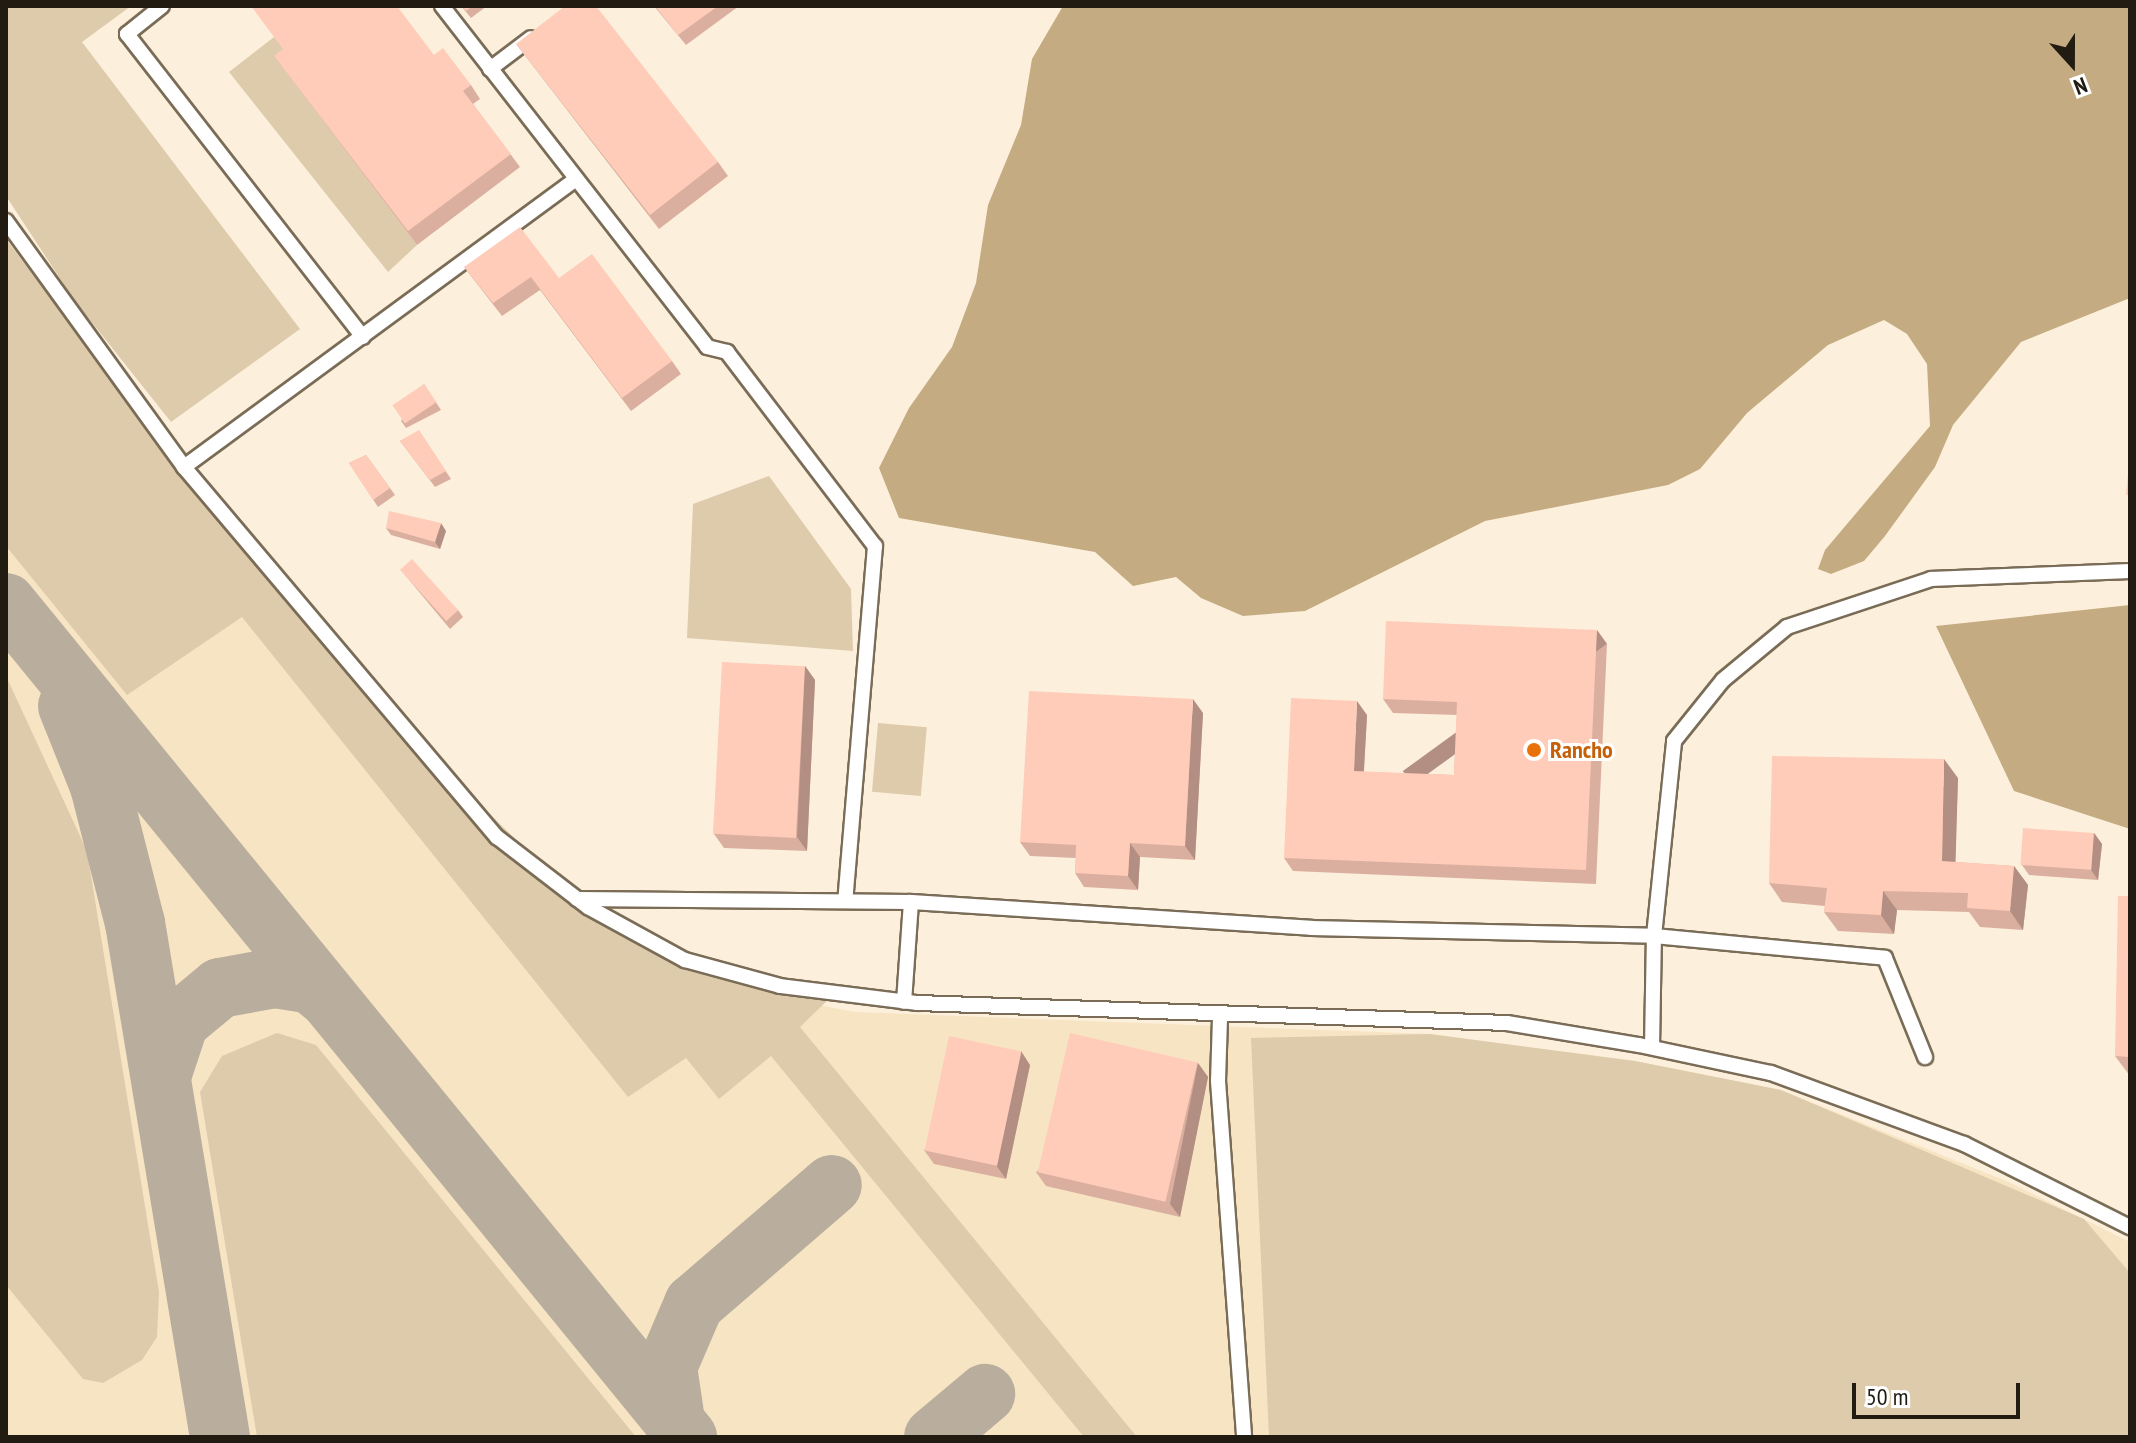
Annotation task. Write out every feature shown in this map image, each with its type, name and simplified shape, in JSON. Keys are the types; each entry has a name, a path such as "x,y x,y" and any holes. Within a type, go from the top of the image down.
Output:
{"lane":[{"path":"162,6 127,34 363,337"},
{"path":"442,6 707,347 727,352 875,546 845,901"},
{"path":"490,69 549,24"},
{"path":"184,467 576,179"},
{"path":"6,221 184,467 488,828 577,899 685,960 780,986 904,1002 1220,1018 1507,1023 1652,1047 1771,1073 1964,1144 2130,1227"},
{"path":"1652,1047 1654,936 1674,741 1723,680 1787,627 1931,579 2130,571"},
{"path":"577,899 911,902 1311,928 1654,936 1885,958 1925,1057"},
{"path":"904,1002 911,902"},
{"path":"1220,1018 1218,1081 1244,1437"}],"shaded area":[{"path":"6,6 131,6 82,42 300,329 171,422 74,300 6,196"},
{"path":"314,6 284,69 417,245 388,272 229,72"},
{"path":"1063,6 2130,6 2130,298 2021,342 1953,425 1935,467 1885,536 1864,561 1831,574 1818,569 1825,550 1930,426 1927,364 1907,334 1884,320 1828,345 1747,413 1700,469 1668,485 1485,521 1305,611 1243,616 1201,598 1176,577 1133,586 1095,552 899,518 879,468 909,408 952,347 976,283 988,205 1021,125 1032,59"},
{"path":"6,239 181,473 397,724 577,899 685,960 833,995 800,1027 1137,1437 1084,1437 771,1056 719,1099 686,1058 628,1097 242,617 127,695 6,546"},
{"path":"6,279 524,877 702,983 855,1012 1430,1034 1635,1061 1781,1090 2011,1183 2130,1242 2130,1437 6,1437"},
{"path":"769,476 851,589 853,651 687,638 693,504"},
{"path":"2130,605 2130,829 2014,791 1936,626"},
{"path":"6,676 87,851 159,1292 157,1337 142,1360 103,1383 83,1379 6,1285"},
{"path":"878,723 927,727 921,796 872,792"},
{"path":"277,1033 316,1045 636,1437 257,1437 200,1092 222,1056"},
{"path":"1430,1034 1635,1061 1781,1090 2084,1219 2130,1273 2130,1437 1269,1437 1251,1038"}],"building":[{"path":"251,6 397,6 434,55 443,48 471,85 463,91 511,154 408,231 274,56 283,49"},
{"path":"565,6 596,6 718,162 650,215 516,44"},
{"path":"655,6 718,6 678,35"},
{"path":"520,227 559,278 592,254 672,361 622,398 531,277 493,303 464,267"},
{"path":"424,384 436,402 405,423 392,405"},
{"path":"419,430 446,471 430,480 400,441"},
{"path":"2130,453 2130,495 2126,495"},
{"path":"366,455 390,488 373,500 349,463"},
{"path":"389,511 441,523 435,542 386,528"},
{"path":"412,559 458,610 446,621 400,570"},
{"name":"Rancho","path":"1386,621 1597,630 1586,870 1284,858 1291,698 1357,701 1354,771 1454,775 1457,702 1383,699"},
{"path":"722,662 805,666 796,838 713,834"},
{"path":"1029,691 1193,699 1185,846 1130,843 1128,876 1075,873 1076,845 1020,842"},
{"path":"1772,756 1944,759 1942,861 2014,866 2010,911 1967,908 1968,893 1883,891 1881,915 1824,912 1827,888 1769,883"},
{"path":"2023,828 2094,833 2091,870 2020,865"},
{"path":"2118,896 2130,896 2130,1057 2115,1056"},
{"path":"1070,1033 1198,1062 1165,1202 1038,1172"},
{"path":"949,1036 1021,1051 997,1166 925,1150"}],"taxiway":[{"path":"6,603 687,1437"},
{"path":"68,706 100,786 135,923 220,1437"},
{"path":"162,1073 179,1022 220,988 275,978 311,984 327,997"},
{"path":"675,1421 667,1367 694,1304 832,1185"},
{"path":"934,1437 985,1394"}],"place":[{"name":"Rancho","path":"1534,750"}]}
